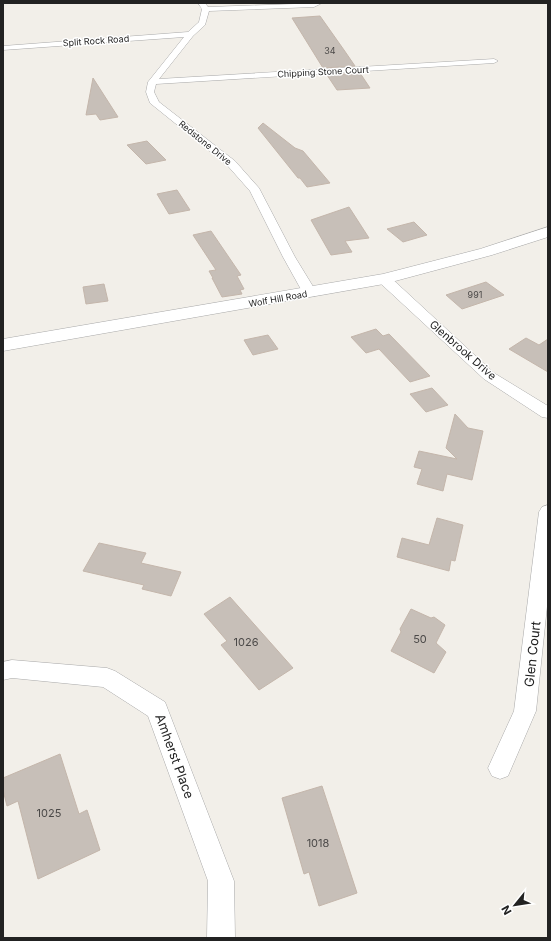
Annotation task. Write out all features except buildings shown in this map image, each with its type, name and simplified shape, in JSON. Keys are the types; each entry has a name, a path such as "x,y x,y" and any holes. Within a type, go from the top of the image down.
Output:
{"street":[{"path":"152,82 190,34 202,23 203,6 314,5 319,3"},
{"name":"Split Rock Road","path":"3,48 190,34"},
{"name":"Chipping Stone Court","path":"152,82 494,61"},
{"name":"Redstone Drive","path":"152,82 150,92 155,103 231,163 255,190 289,257 310,293"},
{"name":"Wolf Hill Road","path":"3,345 384,279 486,252 548,232"},
{"name":"Glenbrook Drive","path":"384,279 489,376 548,413"},
{"name":"Glen Court","path":"500,768 526,711 548,512"},
{"name":"Amherst Place","path":"3,671 12,669 106,678 158,709 221,881 221,938"}]}
